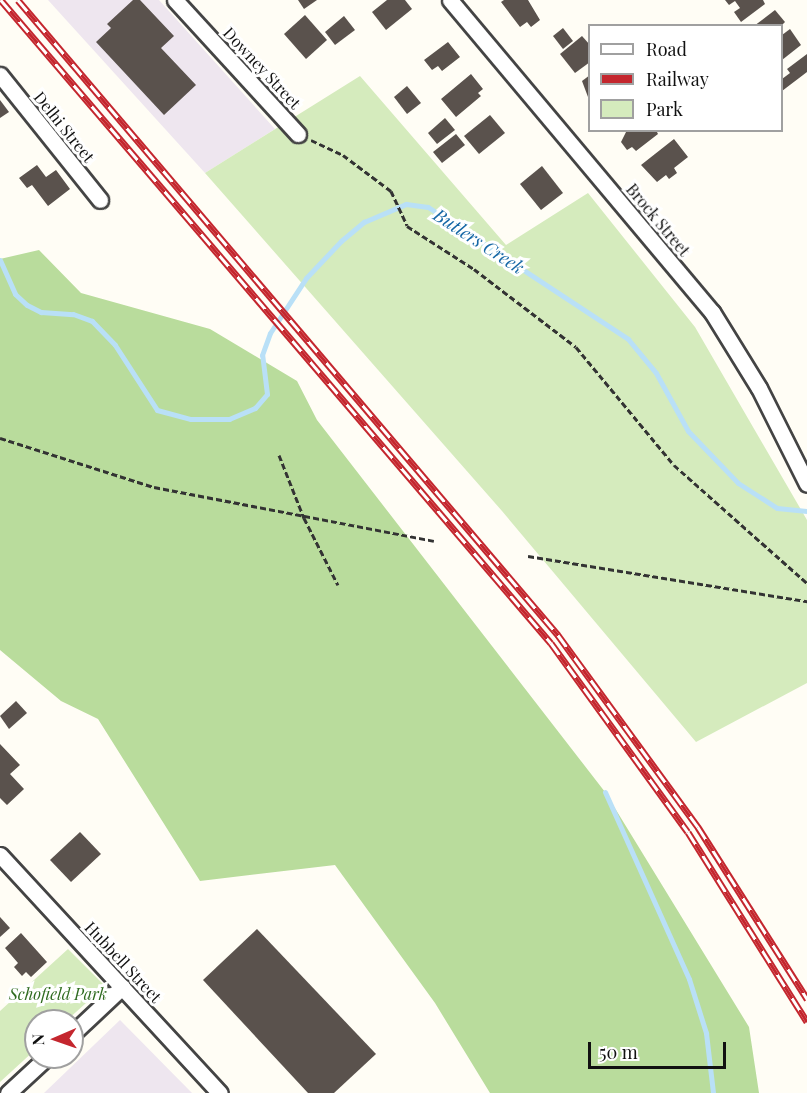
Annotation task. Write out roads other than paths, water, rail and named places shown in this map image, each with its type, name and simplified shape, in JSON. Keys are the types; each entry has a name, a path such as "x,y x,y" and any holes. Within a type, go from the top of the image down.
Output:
{"street":[{"name":"Downey Street","path":"175,0 298,134"},
{"name":"Brock Street","path":"453,1 712,312 759,388 807,484"},
{"name":"Delhi Street","path":"0,75 100,200"},
{"name":"Hubbell Street","path":"2,862 220,1093"},
{"path":"84,1023 122,987"},
{"path":"8,1093 34,1069"}],"waterway":[{"name":"Butlers Creek","path":"0,260 15,294 27,305 41,312 73,314 92,321 115,345 157,410 191,419 229,419 255,408 267,394 262,355 270,333 306,278 341,241 364,222 406,204 428,207 628,339 656,373 688,431 738,483 777,508 807,511"},
{"path":"605,792 689,979 706,1033 713,1093"}],"railway":[{"path":"1,0 551,643 688,832 807,1022"},
{"path":"18,0 558,635 698,827 807,999"}],"park label":[{"name":"Schofield Park","path":"58,994"}]}
